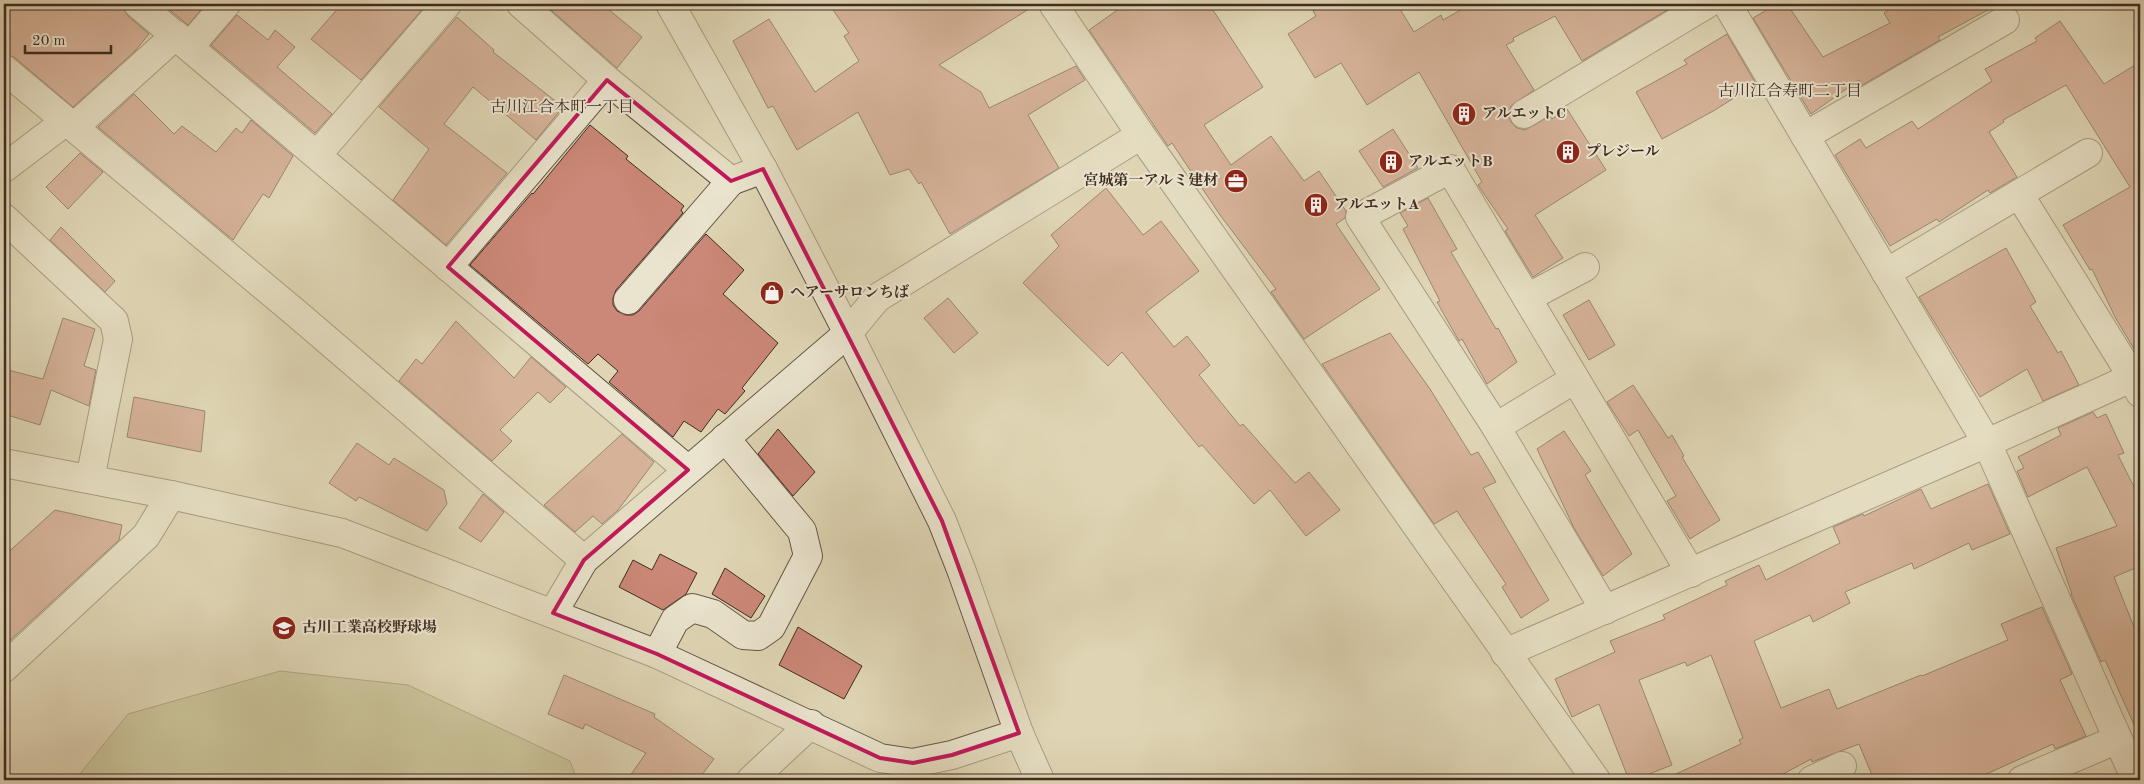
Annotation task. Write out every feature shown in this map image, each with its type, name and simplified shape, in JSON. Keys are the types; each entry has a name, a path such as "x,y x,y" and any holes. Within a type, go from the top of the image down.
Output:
{"street":[{"path":"138,4 688,470"},
{"path":"4,168 70,124 182,41 226,4"},
{"path":"317,156 447,4"},
{"path":"670,4 763,169 848,332 942,521 1019,733 1040,780"},
{"path":"1524,114 1707,4"},
{"path":"1727,4 1987,443 2136,780"},
{"path":"1057,5 1141,135 1596,780"},
{"path":"527,6 607,80 731,181"},
{"path":"1805,136 2005,20"},
{"path":"4,69 297,314 584,560"},
{"path":"448,267 607,80"},
{"path":"553,614 584,560 848,332 877,298 1141,135"},
{"path":"1886,273 2088,153"},
{"path":"628,300 731,181 763,169"},
{"path":"1605,610 1496,427 1360,217 1450,169 1691,572"},
{"path":"1505,653 1987,443 2138,382 2019,194"},
{"path":"4,218 114,320 118,339 90,480"},
{"path":"1526,298 1585,267"},
{"path":"1496,427 1575,379"},
{"path":"657,654 675,620 692,608 713,614 743,635 758,636 770,627 808,556 802,532 725,438"},
{"path":"4,463 171,495 342,533 657,654 811,724 880,758 913,763 952,755 1019,733"},
{"path":"4,668 146,536 171,495"},
{"path":"751,780 811,724"},
{"path":"2022,780 2118,740"},
{"path":"1812,780 1842,766"}],"highlighted area":[{"path":"607,80 731,181 763,169 942,521 1019,733 952,755 913,763 880,758 657,654 553,613 584,560 688,470 448,267"}],"green space":[{"path":"280,671 408,685 570,761 577,780 75,780 128,714"}],"building":[{"path":"4,4 123,4 128,16 149,34 135,51 73,107 14,57 4,54"},
{"path":"162,4 206,4 188,25"},
{"path":"342,4 427,4 361,80 311,39"},
{"path":"544,4 602,4 642,37 617,68"},
{"path":"829,4 1037,4 939,65 981,92 989,108 1076,66 1085,80 1028,115 1059,168 950,234 921,182 919,184 909,169 890,175 858,112 797,150 773,106 768,108 733,41 769,19 815,92 859,61 844,36 849,33"},
{"path":"1126,4 1209,4 1263,87 1204,125 1231,165 1271,136 1304,181 1319,171 1346,211 1345,218 1336,224 1380,289 1304,339 1271,292 1276,289 1220,215 1172,143 1168,146 1089,30"},
{"path":"1326,4 1397,4 1414,32 1441,15 1443,20 1471,4 1677,4 1582,61 1555,16 1513,38 1514,41 1506,45 1534,90 1511,106 1508,115 1511,122 1517,128 1525,130 1550,116 1552,119 1567,109 1606,170 1535,215 1563,258 1533,277 1505,231 1508,229 1478,185 1482,182 1419,72 1367,105 1341,63 1315,78 1288,34 1316,16 1313,11"},
{"path":"1777,4 1787,4 1823,57 1890,23 1884,13 1899,4 1999,4 1938,37 1940,40 1862,85 1859,80 1811,114 1753,18"},
{"path":"237,15 268,40 275,30 295,47 277,67 332,114 315,133 211,45"},
{"path":"457,17 494,50 493,52 563,107 536,140 473,87 444,124 507,173 446,245 393,200 429,149 379,107"},
{"path":"2060,21 2104,84 2140,62 2140,359 2115,317 2092,269 2090,270 2063,225 2130,187 2066,85 2003,120 2004,122 1989,132 2017,177 1990,193 1988,190 1939,222 1937,219 1890,246 1835,155 1860,139 1866,148 1912,121 1918,129 1992,81 1985,69 2037,41 2035,38"},
{"path":"1727,34 1756,84 1715,110 1662,139 1636,92 1687,64 1684,60"},
{"path":"134,94 174,134 182,126 216,152 236,128 242,133 251,120 293,156 269,198 263,194 233,240 98,127"},
{"path":"590,125 628,156 626,159 684,206 681,210 683,213 616,290 613,305 617,311 626,315 633,315 639,311 706,234 744,270 723,294 778,343 742,388 745,391 725,414 718,409 701,432 684,421 673,437 609,382 618,371 598,354 588,364 470,265 533,194"},
{"name":"アルエットB","path":"1393,129 1418,168 1383,187 1359,151"},
{"path":"80,153 103,172 68,209 46,187"},
{"path":"1106,188 1143,235 1161,221 1199,271 1146,312 1174,347 1187,336 1210,365 1199,375 1240,426 1243,424 1295,483 1309,472 1340,510 1306,536 1270,490 1254,504 1202,445 1199,447 1122,352 1108,366 1023,283 1059,246 1051,235"},
{"path":"1428,198 1457,249 1451,252 1517,362 1487,384 1462,339 1459,341 1437,302 1440,301 1403,229 1408,226 1400,213"},
{"path":"61,227 115,281 105,292 50,240"},
{"path":"2006,248 2036,302 2030,306 2058,353 2061,351 2079,385 2043,401 2027,369 1980,397 1919,297"},
{"path":"948,298 978,333 954,353 924,318"},
{"path":"1589,300 1615,345 1589,360 1563,315"},
{"path":"63,318 95,329 84,366 96,370 89,406 51,390 40,425 4,414 4,369 43,379"},
{"path":"456,321 514,378 531,357 566,387 550,403 538,392 500,430 512,441 492,461 399,381 416,359 422,364"},
{"path":"1390,333 1430,389 1471,455 1478,452 1496,482 1483,488 1549,600 1521,618 1502,587 1506,584 1457,511 1434,524 1322,364"},
{"path":"1633,385 1668,438 1672,435 1684,456 1682,457 1720,520 1690,539 1667,501 1676,496 1638,430 1629,436 1607,402"},
{"path":"134,397 205,411 201,452 127,437"},
{"path":"2093,412 2097,418 2106,414 2124,453 2118,455 2140,499 2140,572 2138,567 2114,577 2140,642 2140,738 2105,660 2101,662 2071,594 2056,548 2117,526 2087,467 2028,497 2017,471 2024,468 2018,457 2061,435 2058,428"},
{"path":"778,429 815,472 793,496 758,454"},
{"path":"1564,431 1591,471 1585,475 1632,554 1603,576 1574,528 1537,449"},
{"path":"622,434 654,462 618,510 602,524 593,516 575,532 544,505"},
{"path":"357,443 389,465 394,458 444,490 447,504 427,531 359,497 356,501 329,483"},
{"path":"1988,484 2010,534 1972,550 1969,543 1914,569 1912,563 1845,592 1850,603 1813,622 1810,615 1754,641 1781,708 1829,689 1837,709 2008,640 2001,624 2042,607 2072,674 2060,680 2086,736 2055,749 2053,744 1973,780 1874,780 1859,744 1812,762 1811,759 1772,780 1663,780 1741,744 1739,740 1743,738 1711,655 1687,666 1685,662 1639,680 1672,765 1634,780 1629,780 1599,704 1572,717 1555,679 1615,652 1610,641 1665,619 1663,615 1727,585 1725,581 1759,565 1766,580 1840,543 1833,527 1863,514 1864,516 1921,489 1931,509"},
{"path":"483,494 504,512 481,542 459,528"},
{"path":"55,510 122,525 119,540 4,646 4,556"},
{"path":"660,554 697,573 686,594 663,610 619,587 633,560 652,570"},
{"path":"725,568 765,596 751,618 712,594"},
{"path":"798,627 862,666 844,699 779,665"},
{"path":"564,675 655,714 654,717 714,759 698,780 627,780 646,753 585,724 583,729 548,714"}],"place":[{"name":"アルエットC","path":"1464,114"},
{"name":"プレジール","path":"1568,152"},
{"name":"アルエットB","path":"1391,162"},
{"name":"宮城第一アルミ建材","path":"1236,181"},
{"name":"アルエットA","path":"1316,205"},
{"name":"ヘアーサロンちば","path":"772,293"},
{"name":"古川工業高校野球場","path":"284,628"}],"district":[{"name":"古川江合寿町二丁目","path":"1790,92"},
{"name":"古川江合本町一丁目","path":"562,108"}]}
